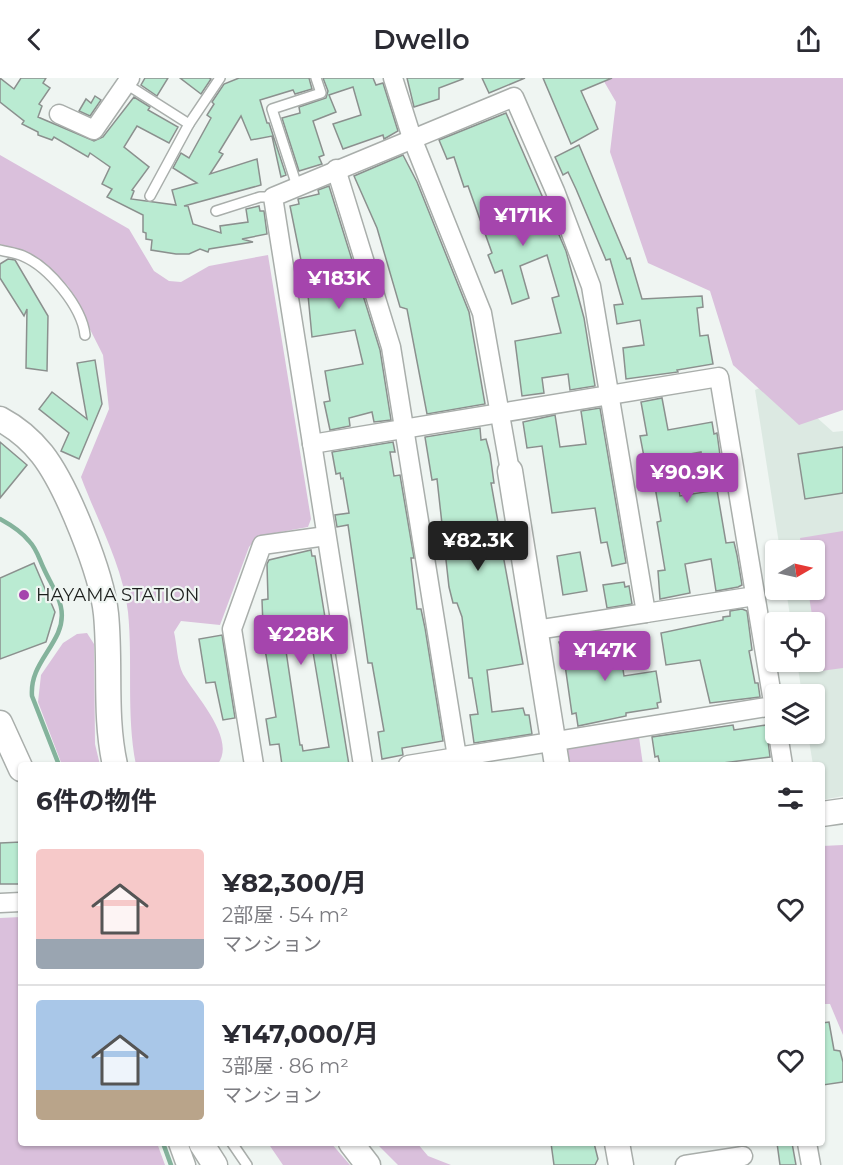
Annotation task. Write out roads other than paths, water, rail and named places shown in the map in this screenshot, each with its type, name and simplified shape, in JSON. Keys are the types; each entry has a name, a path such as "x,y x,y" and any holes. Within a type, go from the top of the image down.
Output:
{"street":[{"path":"393,78 412,138 482,313 501,413 556,753"},
{"path":"59,114 94,130 128,81"},
{"path":"363,762 273,197 514,97 555,191 591,286 646,613"},
{"path":"336,169 384,319 405,429 457,757"},
{"path":"312,444 719,377 769,684"},
{"path":"0,419 28,438 55,474 100,580 106,617 108,718 115,762"},
{"path":"254,762 232,629 262,545 326,536"},
{"path":"536,630 755,596"},
{"path":"426,762 457,757 556,753 765,715"},
{"path":"0,723 13,769"},
{"path":"780,744 783,762"},
{"path":"825,814 843,811"},
{"path":"0,903 18,902"},
{"path":"179,1146 186,1165"},
{"path":"201,1146 207,1165"},
{"path":"202,1146 215,1165"},
{"path":"353,1146 368,1165"},
{"path":"618,1146 621,1165"},
{"path":"808,1146 811,1165"},
{"path":"685,1165 743,1155"}],"lane":[{"path":"150,196 189,124 220,78"},
{"path":"297,186 272,109 321,93 316,78"},
{"path":"128,81 189,124"},
{"path":"216,211 260,197 273,197"},
{"path":"0,250 24,256 67,293 84,326 85,335"},
{"path":"234,1146 247,1165"}],"waterway":[{"path":"0,519 19,531 34,547 56,592 61,608 62,616 58,633 40,663 32,687 32,696 58,762"},
{"path":"164,1146 171,1165"}],"place":[{"name":"HAYAMA STATION","path":"24,595"}]}
